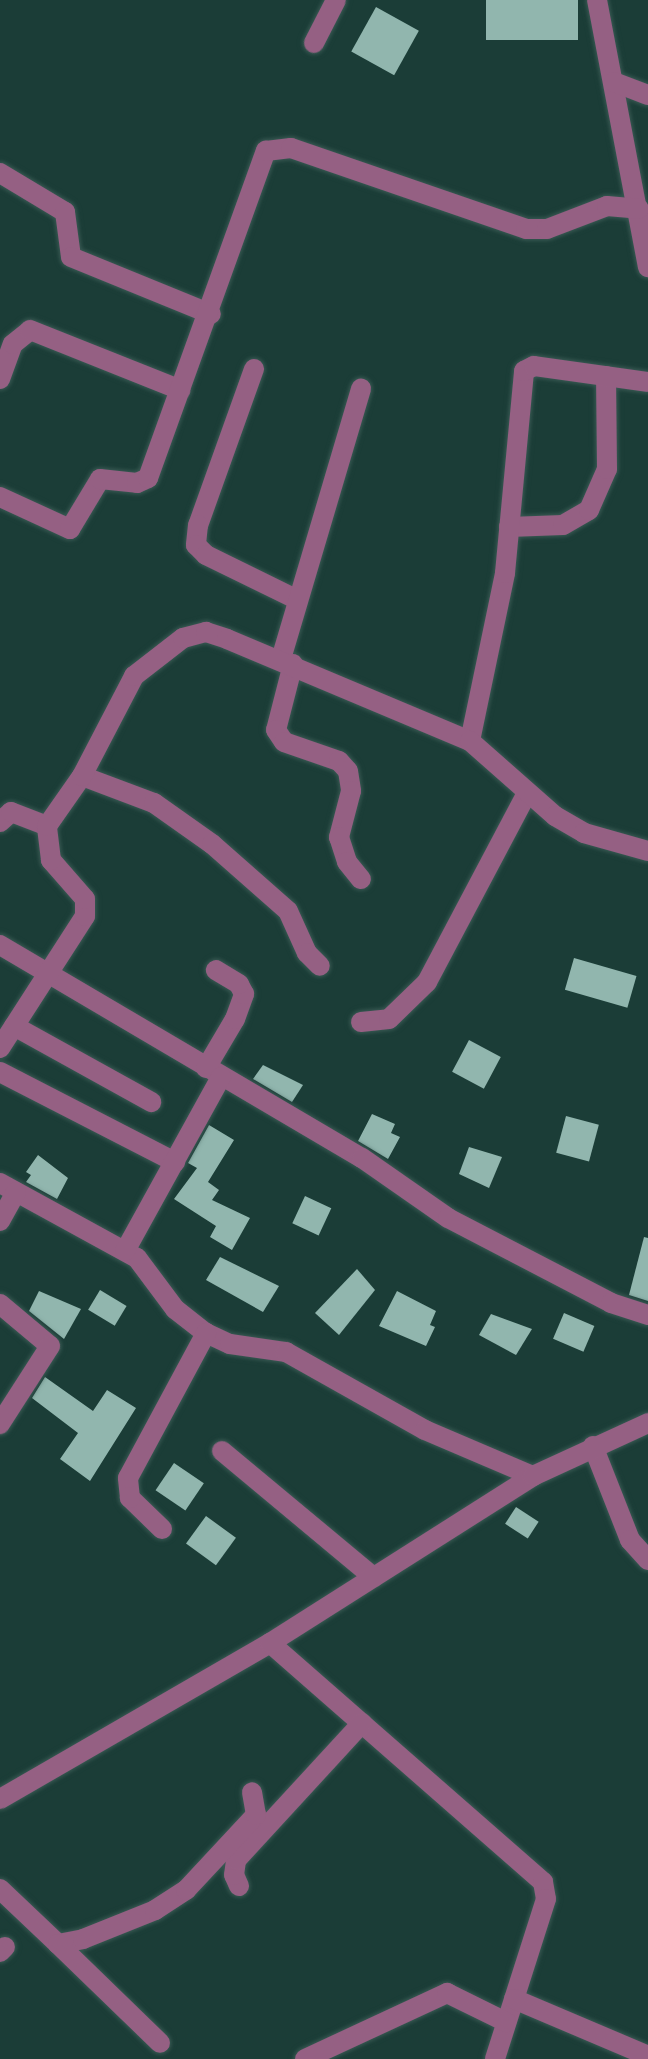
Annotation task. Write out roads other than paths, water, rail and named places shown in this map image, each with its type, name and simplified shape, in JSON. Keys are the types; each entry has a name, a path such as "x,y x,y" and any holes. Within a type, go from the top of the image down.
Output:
{"street":[{"path":"314,43 336,0"},
{"path":"597,0 646,236 648,267"},
{"path":"614,82 648,95"},
{"path":"0,497 59,528 76,526 100,479 137,483 148,478 211,314 260,158 277,148 526,229 547,229 607,206 639,209"},
{"path":"0,173 65,212 71,257 211,314"},
{"path":"0,379 13,344 30,330 181,390"},
{"path":"470,741 505,573 524,371 534,366 648,382"},
{"path":"254,369 198,525 196,545 206,555 298,600"},
{"path":"509,527 563,525 589,510 607,469 606,376"},
{"path":"361,389 298,600 276,730 284,742 339,761 348,771 351,791 339,837 347,862 361,879"},
{"path":"0,1048 87,909 85,899 51,860 47,826 82,776 134,676 183,638 206,632 287,661 470,741 526,795 584,833 648,851"},
{"path":"82,776 154,803 212,844 288,911 307,953 320,966"},
{"path":"361,1022 389,1019 427,982 526,795"},
{"path":"0,822 11,812 47,826"},
{"path":"0,945 386,1172 448,1218 611,1303 648,1315"},
{"path":"125,1251 175,1162 244,994 239,984 216,970"},
{"path":"14,1026 151,1102"},
{"path":"0,1072 175,1162"},
{"path":"0,1221 8,1188 149,1267 175,1309 206,1333 230,1344 286,1352 425,1430 533,1476"},
{"path":"0,1304 50,1346 0,1424"},
{"path":"162,1529 130,1498 128,1478 206,1333"},
{"path":"0,1799 270,1643 533,1476 648,1423"},
{"path":"593,1446 630,1540 648,1560"},
{"path":"222,1451 373,1577"},
{"path":"270,1643 543,1882 546,1899 495,2059"},
{"path":"239,1886 234,1875 236,1860 362,1723"},
{"path":"58,1944 109,1930 186,1890 256,1815 252,1792"},
{"path":"0,1889 160,2043"},
{"path":"305,2059 447,1993 506,2022"},
{"path":"514,1999 648,2056"}]}
